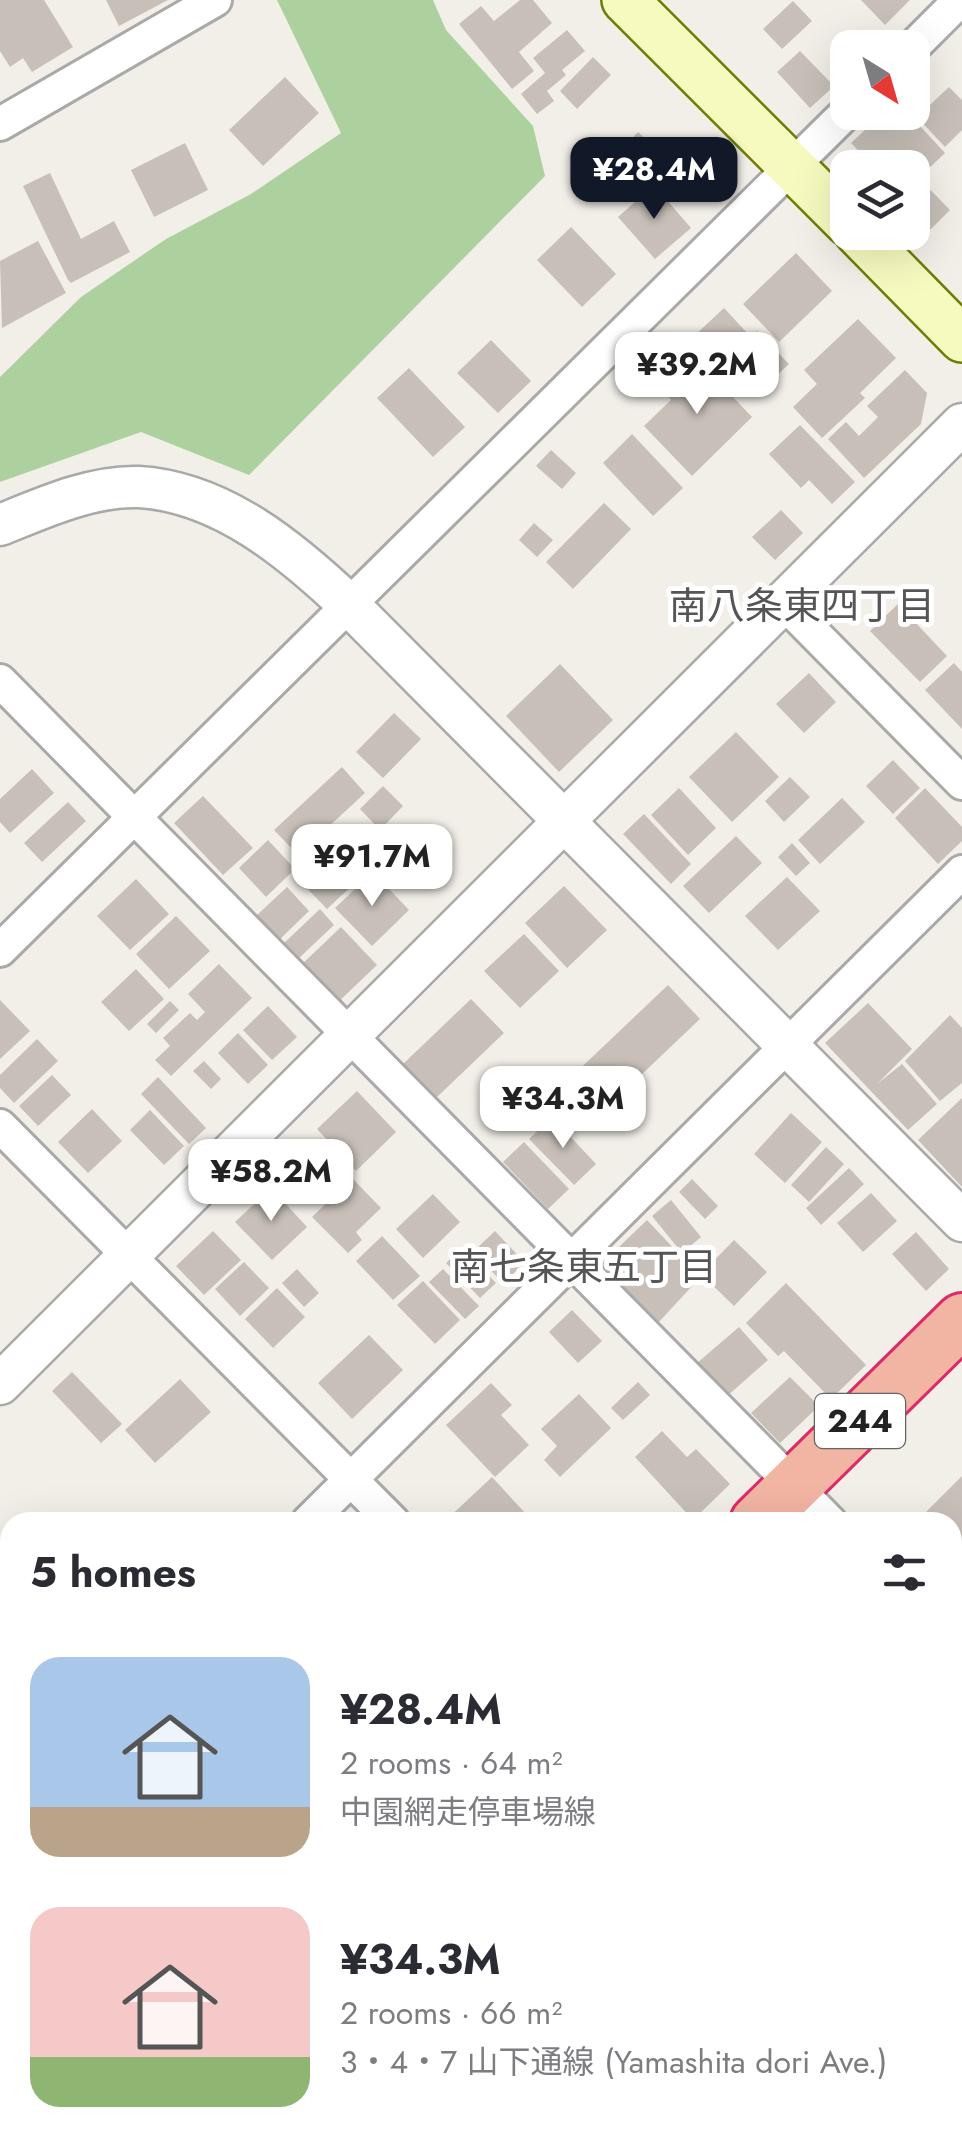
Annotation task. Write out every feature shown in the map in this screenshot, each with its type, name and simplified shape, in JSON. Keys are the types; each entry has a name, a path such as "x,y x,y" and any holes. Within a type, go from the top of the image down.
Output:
{"highway":[{"name":"244","path":"767,1512 962,1320"}],"main road":[{"path":"624,0 830,205"},
{"path":"874,250 962,340"}],"street":[{"path":"0,124 214,0"},
{"path":"930,30 960,0"},
{"path":"0,950 830,129"},
{"path":"0,1384 352,1037 962,424"},
{"path":"0,526 80,496 137,487 164,491 228,515 276,541 349,604 962,1221"},
{"path":"784,603 962,783"},
{"path":"0,681 820,1512"},
{"path":"318,1512 962,872"},
{"path":"0,1126 383,1512"}],"green space":[{"path":"277,0 433,0 446,30 533,126 545,176 249,475 141,432 0,482 0,377 81,297 166,239 251,194 341,133"}],"building":[{"path":"0,0 44,0 73,47 32,72 23,58 10,67 0,51"},
{"path":"106,0 168,0 119,26"},
{"path":"520,0 533,0 552,23 519,52 534,71 512,89 459,24 481,6 494,21"},
{"path":"861,0 910,0 885,25"},
{"path":"793,1 812,21 782,49 763,29"},
{"path":"567,30 585,51 562,70 566,75 547,91 554,101 537,114 521,94 545,73 533,58"},
{"path":"800,51 830,82 830,90 810,108 777,72"},
{"path":"593,57 611,75 577,109 560,91"},
{"path":"285,77 319,113 263,166 229,130"},
{"path":"949,87 962,100 962,130 945,147 929,130 930,105"},
{"path":"865,130 924,130 945,153 930,167 930,150 858,150 851,143"},
{"path":"638,132 668,161 638,192 609,163"},
{"path":"185,143 208,190 154,217 131,170"},
{"path":"50,173 81,239 114,221 130,252 71,283 23,186"},
{"path":"654,185 691,228 655,259 618,217"},
{"path":"930,189 950,210 930,230"},
{"path":"571,227 616,274 582,307 537,260"},
{"path":"38,241 66,293 2,328 0,261"},
{"path":"796,253 832,291 779,342 743,304"},
{"path":"724,308 750,336 757,331 789,364 756,395 745,384 742,387 693,337"},
{"path":"858,319 896,358 860,393 865,398 822,438 793,407 817,384 804,370"},
{"path":"491,340 531,381 498,413 457,373"},
{"path":"695,357 752,417 692,476 644,426 671,400 662,389"},
{"path":"409,368 465,427 433,457 377,398"},
{"path":"905,370 927,393 921,424 864,478 828,439 846,422 859,436 878,417 867,406"},
{"path":"800,425 855,482 832,504 809,480 801,488 769,454"},
{"path":"632,434 683,488 653,516 603,463"},
{"path":"551,450 576,473 562,489 536,466"},
{"path":"604,503 631,529 573,589 546,562"},
{"path":"781,510 803,533 775,560 752,537"},
{"path":"534,523 553,540 537,557 519,540"},
{"path":"898,604 947,656 920,682 870,631"},
{"path":"954,663 962,672 962,729 925,690"},
{"path":"560,664 613,720 559,772 506,716"},
{"path":"809,673 836,702 804,733 776,704"},
{"path":"394,713 421,739 383,778 356,752"},
{"path":"736,732 779,777 732,822 689,777"},
{"path":"893,760 920,788 893,814 866,786"},
{"path":"342,767 365,793 298,855 274,830"},
{"path":"32,769 54,793 10,833 0,822 0,799"},
{"path":"790,777 810,797 784,822 765,801"},
{"path":"383,786 403,806 380,830 360,809"},
{"path":"679,788 716,828 688,855 651,815"},
{"path":"925,788 962,827 962,841 938,864 895,818"},
{"path":"203,796 253,848 223,875 174,823"},
{"path":"842,798 865,822 820,864 798,840"},
{"path":"68,802 86,821 42,862 24,843"},
{"path":"644,814 691,864 671,884 623,834"},
{"path":"344,830 376,863 327,909 295,876"},
{"path":"736,836 762,863 709,913 683,886"},
{"path":"268,840 295,869 266,897 239,868"},
{"path":"792,843 810,863 796,876 778,857"},
{"path":"373,872 409,910 372,946 335,908"},
{"path":"787,877 820,911 778,950 745,916"},
{"path":"136,879 169,914 130,950 97,916"},
{"path":"564,886 607,930 567,968 525,923"},
{"path":"287,887 309,911 278,941 255,917"},
{"path":"320,909 334,925 297,960 283,944"},
{"path":"176,916 210,951 169,989 136,954"},
{"path":"341,927 377,965 335,1005 299,967"},
{"path":"524,934 559,971 520,1008 484,971"},
{"path":"219,964 252,998 171,1076 155,1060 170,1046 163,1038 190,1013 197,1020 205,1012 188,994"},
{"path":"136,969 164,999 129,1031 101,1002"},
{"path":"668,985 700,1019 600,1114 568,1080"},
{"path":"471,999 504,1033 436,1098 403,1064"},
{"path":"0,1000 30,1031 0,1059"},
{"path":"170,1001 179,1010 156,1033 147,1024"},
{"path":"868,1003 912,1049 877,1084 902,1064 937,1104 908,1130 825,1043"},
{"path":"268,1006 297,1037 272,1060 243,1030"},
{"path":"950,1015 962,1028 962,1083 940,1101 905,1061"},
{"path":"238,1033 268,1065 248,1084 218,1053"},
{"path":"37,1039 58,1061 14,1103 0,1088 0,1075"},
{"path":"204,1061 221,1079 211,1089 193,1071"},
{"path":"52,1075 71,1095 38,1126 19,1106"},
{"path":"158,1077 206,1128 189,1144 141,1094"},
{"path":"357,1091 396,1132 356,1171 317,1129"},
{"path":"962,1098 962,1187 918,1140"},
{"path":"92,1109 122,1141 88,1173 58,1142"},
{"path":"150,1110 184,1146 164,1165 130,1130"},
{"path":"791,1113 822,1142 785,1183 754,1154"},
{"path":"552,1117 596,1164 574,1185 529,1139"},
{"path":"524,1142 569,1189 548,1209 503,1162"},
{"path":"826,1147 844,1164 809,1202 791,1185"},
{"path":"849,1168 864,1184 821,1225 806,1208"},
{"path":"352,1178 381,1208 356,1232 362,1240 348,1253 312,1217"},
{"path":"692,1179 718,1206 705,1219 679,1192"},
{"path":"271,1188 307,1227 272,1260 235,1222"},
{"path":"871,1193 897,1221 863,1252 837,1223"},
{"path":"433,1194 460,1222 423,1258 396,1229"},
{"path":"671,1200 701,1237 682,1253 652,1216"},
{"path":"647,1220 696,1272 694,1284 658,1323 601,1264"},
{"path":"213,1231 241,1260 204,1295 176,1266"},
{"path":"495,1231 525,1263 503,1283 473,1252"},
{"path":"916,1232 949,1269 926,1291 892,1254"},
{"path":"382,1236 420,1276 393,1300 356,1261"},
{"path":"734,1240 767,1272 734,1306 701,1274"},
{"path":"462,1248 496,1283 480,1298 446,1263"},
{"path":"244,1262 269,1288 240,1316 215,1289"},
{"path":"297,1269 319,1293 304,1307 282,1283"},
{"path":"443,1269 479,1306 465,1319 429,1282"},
{"path":"423,1281 460,1320 435,1344 397,1305"},
{"path":"786,1283 866,1365 831,1399 784,1351 778,1356 746,1323"},
{"path":"277,1288 305,1317 273,1348 245,1319"},
{"path":"572,1310 602,1341 578,1363 549,1332"},
{"path":"739,1327 768,1360 726,1397 697,1363"},
{"path":"369,1335 403,1370 352,1419 318,1383"},
{"path":"72,1372 122,1424 101,1443 52,1391"},
{"path":"790,1377 819,1406 780,1443 751,1413"},
{"path":"180,1379 211,1412 155,1463 125,1430"},
{"path":"638,1382 650,1395 623,1420 611,1408"},
{"path":"491,1383 512,1405 501,1415 529,1445 495,1477 446,1425"},
{"path":"579,1394 611,1428 560,1477 544,1460 557,1446 541,1429"},
{"path":"662,1431 687,1457 696,1449 730,1484 701,1512 686,1512 635,1457"},
{"path":"962,1476 962,1512 926,1512"},
{"path":"492,1477 524,1512 455,1512"}],"district":[{"name":"南八条東四丁目","path":"802,605"},
{"name":"南七条東五丁目","path":"584,1266"}]}
